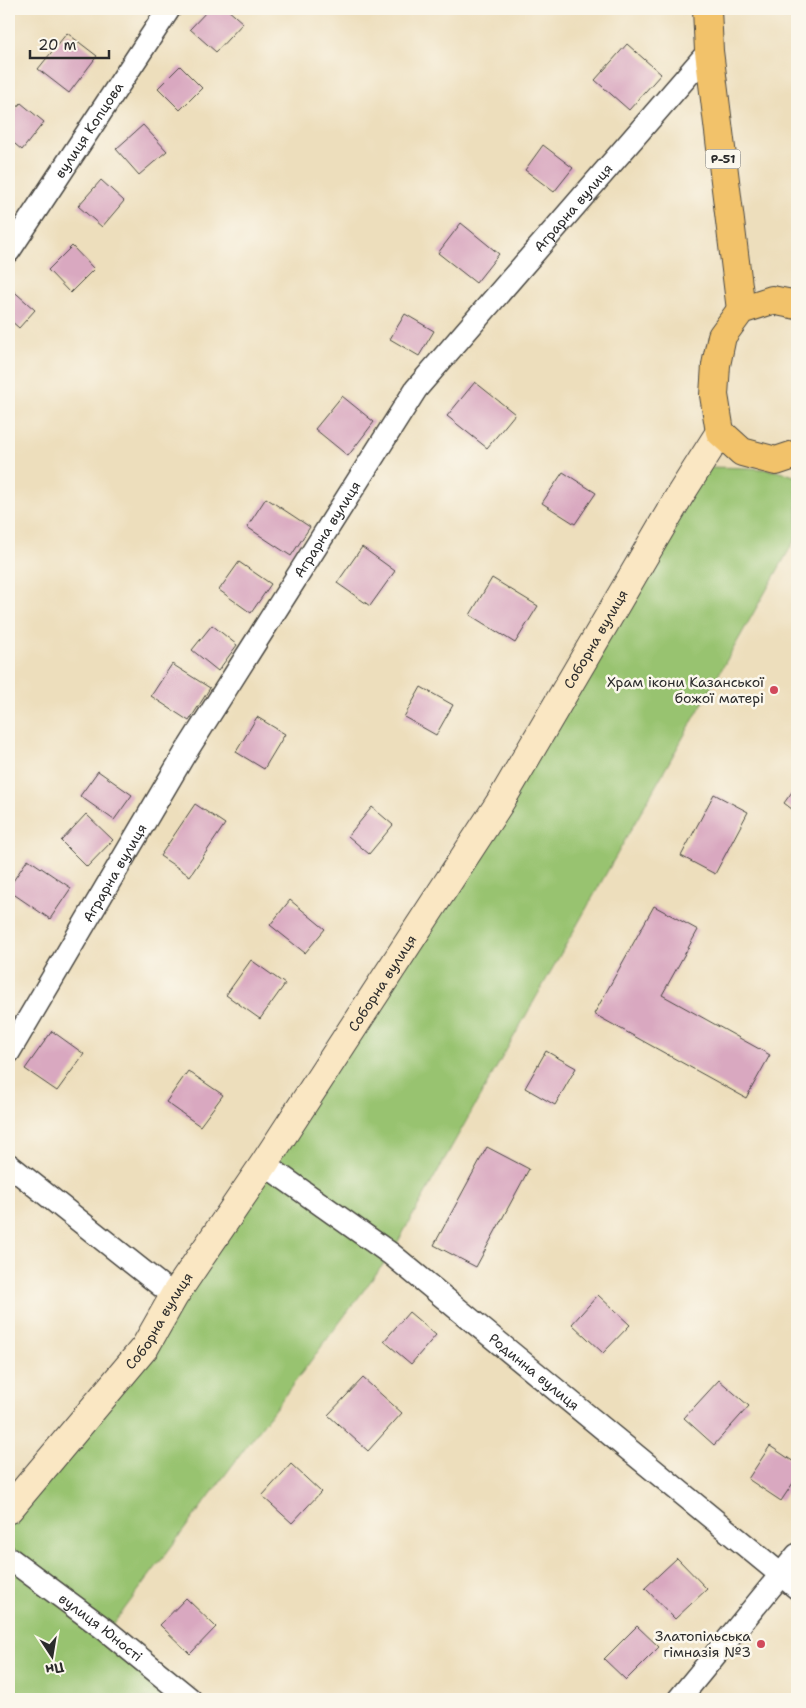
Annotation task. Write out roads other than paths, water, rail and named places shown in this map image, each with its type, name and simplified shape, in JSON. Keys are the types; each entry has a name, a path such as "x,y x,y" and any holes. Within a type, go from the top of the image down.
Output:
{"main road":[{"name":"Р-51","path":"707,9 709,51 741,310"},
{"path":"797,305 772,300 741,310 722,336 716,364 714,395 720,432 742,452 776,461 797,454"},
{"name":"Соборна вулиця","path":"9,1509 145,1347 174,1296 264,1164 499,804 680,495 720,432"}],"street":[{"name":"вулиця Копцова","path":"9,251 169,9"},
{"name":"Аграрна вулиця","path":"9,1052 184,755 416,389 709,51"},
{"name":"Родинна вулиця","path":"264,1164 391,1254 789,1582"},
{"path":"9,1165 174,1296"},
{"path":"678,1699 789,1582 797,1556"},
{"name":"вулиця Юності","path":"9,1558 107,1631 190,1699"}],"place":[{"name":"Храм ікони Казанської божої матері","path":"774,690"},
{"name":"Златопільська гімназія №3","path":"761,1644"}]}
